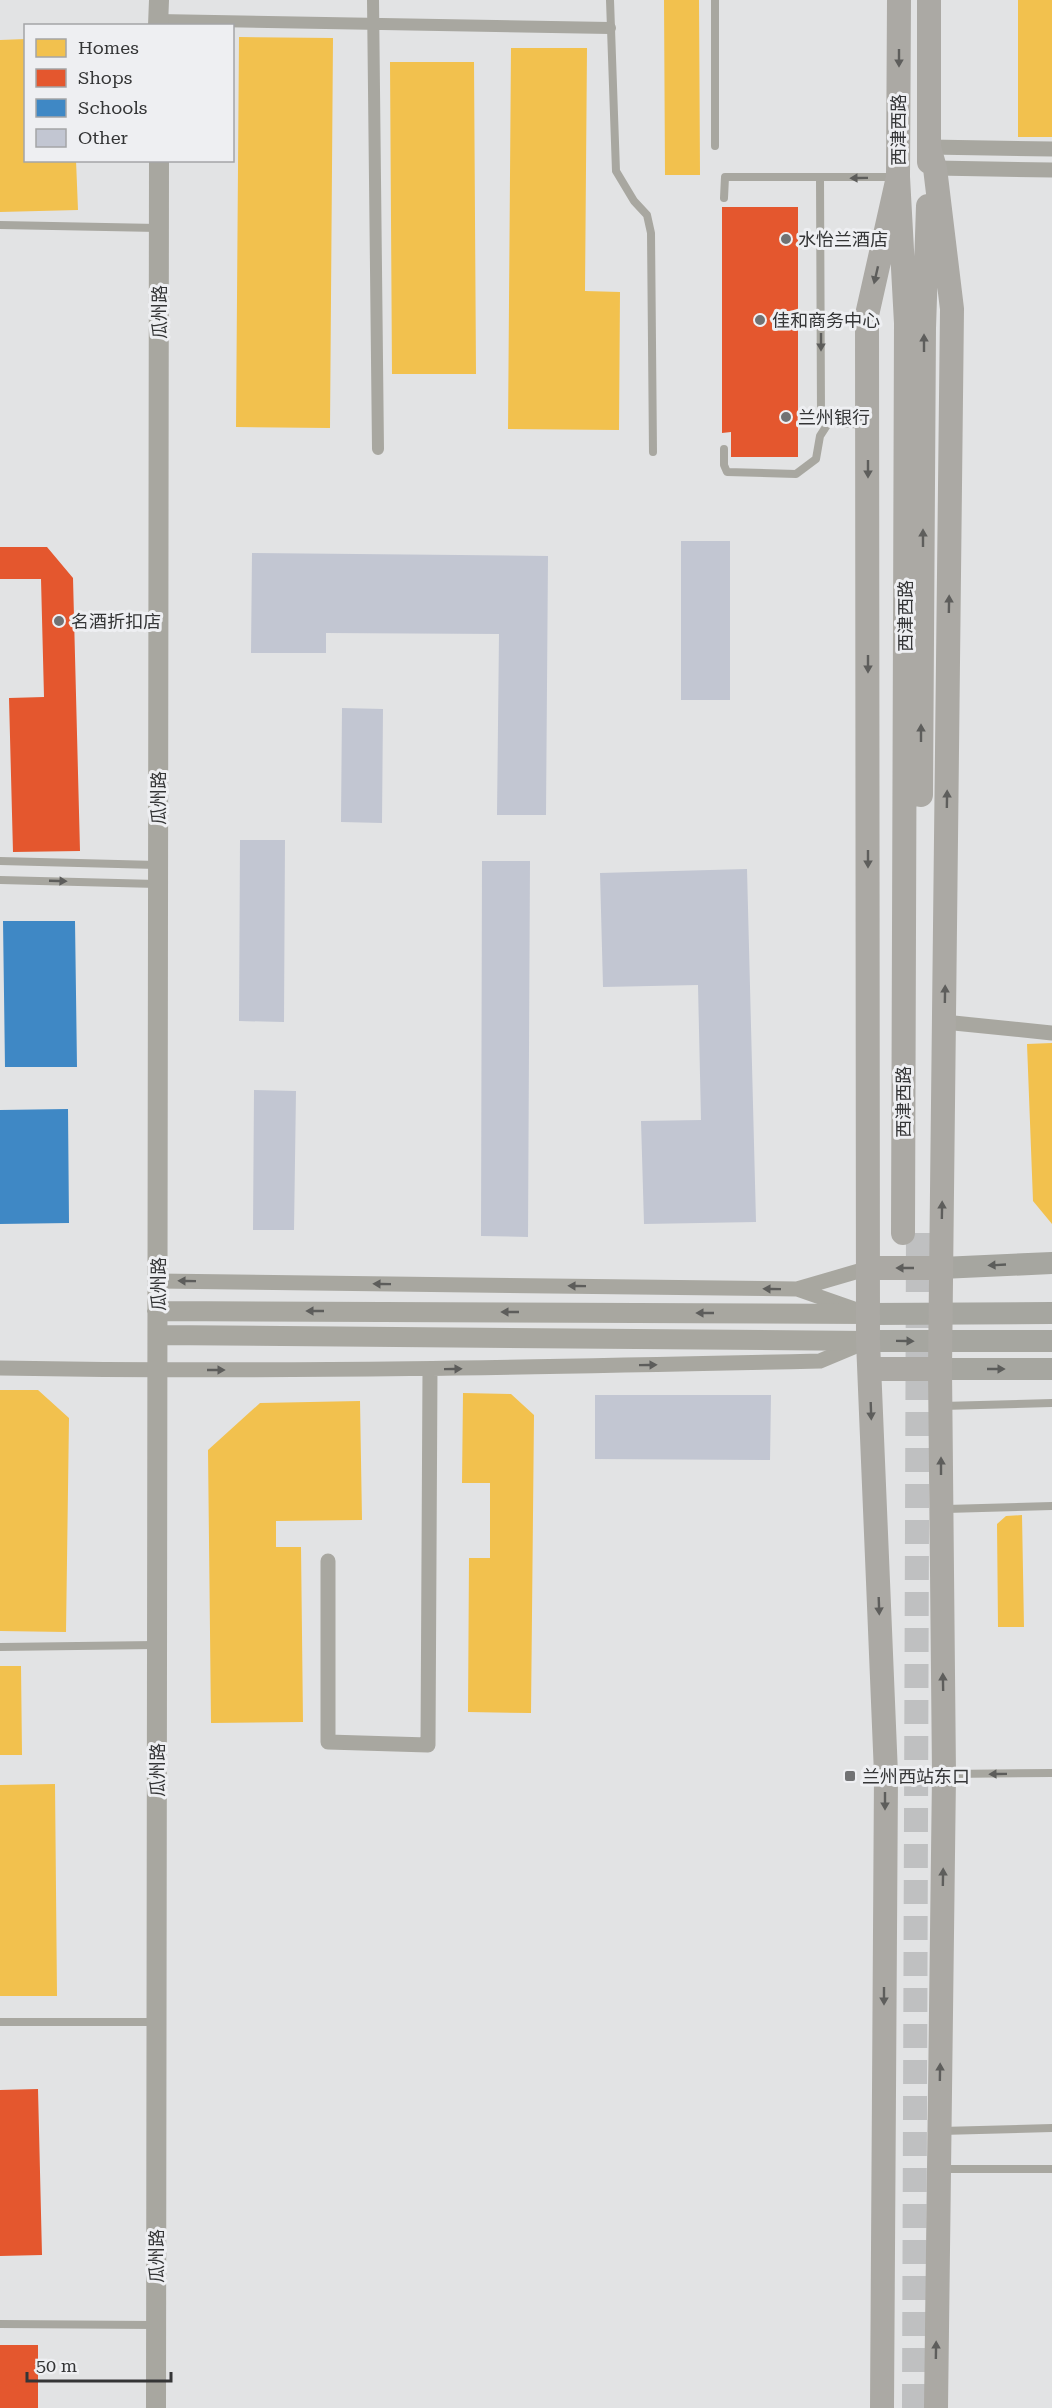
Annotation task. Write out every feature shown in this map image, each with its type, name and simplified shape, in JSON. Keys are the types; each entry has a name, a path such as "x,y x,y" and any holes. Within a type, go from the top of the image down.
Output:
{"main road":[{"name":"西津西路","path":"899,0 898,177 906,323 910,1233 924,351 932,157 929,0"},
{"path":"932,157 952,309 940,1369 944,1774 936,2408"},
{"path":"882,2408 886,1774 868,1341 867,315 898,177"},
{"path":"869,1268 941,1268 1052,1263"},
{"path":"869,1314 1052,1313"},
{"path":"868,1341 1052,1341"},
{"path":"870,1368 1052,1369"}],"street":[{"path":"159,0 158,23 373,22 610,28"},
{"path":"373,0 378,449"},
{"path":"932,157 1052,149"},
{"path":"932,157 1052,170"},
{"name":"瓜州路","path":"156,2408 159,162"},
{"path":"944,1022 1052,1033"},
{"path":"158,1281 797,1289 869,1268"},
{"path":"797,1289 869,1314"},
{"path":"157,1311 869,1314"},
{"path":"158,1335 868,1341"},
{"path":"0,1368 158,1371 430,1369 820,1361 868,1341"},
{"path":"328,1561 328,1742 428,1745 430,1369"}],"lane":[{"path":"610,0 616,171 634,201 647,215 651,233 653,452"},
{"path":"715,0 715,146"},
{"path":"724,198 725,177 898,177"},
{"path":"820,178 821,414 830,422 868,425"},
{"path":"0,225 159,228"},
{"path":"723,449 727,472 796,474 816,459 820,436 830,422"},
{"path":"0,861 158,874"},
{"path":"0,880 158,874"},
{"path":"941,1406 1052,1403"},
{"path":"941,1510 1052,1506"},
{"path":"0,1647 157,1645"},
{"path":"944,1774 1052,1773"},
{"path":"0,2022 156,2022"},
{"path":"939,2131 1052,2128"},
{"path":"938,2169 1052,2169"},
{"path":"0,2324 156,2325"}],"building: Homes":[{"path":"664,0 699,0 700,175 665,175"},
{"path":"1018,0 1052,0 1052,137 1018,137"},
{"path":"239,37 333,38 330,428 236,427"},
{"path":"24,39 24,162 76,162 78,210 0,212 0,40"},
{"path":"511,48 587,48 585,291 620,292 619,430 508,429"},
{"path":"390,62 474,62 476,374 392,374"},
{"path":"1052,1043 1052,1224 1033,1201 1027,1044"},
{"path":"0,1390 38,1390 69,1418 66,1632 0,1631"},
{"path":"463,1393 511,1394 534,1415 531,1713 468,1712 469,1558 490,1558 490,1483 462,1483"},
{"path":"360,1401 362,1520 276,1521 276,1547 301,1547 303,1722 211,1723 208,1450 260,1403"},
{"path":"1022,1515 1024,1627 998,1627 997,1524 1006,1516"},
{"path":"0,1666 21,1666 22,1755 0,1755"},
{"path":"55,1784 57,1996 0,1996 0,1785"}],"building: Shops":[{"name":"佳和商务中心","path":"722,207 798,207 798,457 731,457 731,432 722,433"},
{"path":"0,547 47,547 73,578 80,851 13,852 9,698 44,697 41,579 0,579"},
{"path":"38,2089 42,2255 0,2256 0,2090"},
{"path":"0,2345 38,2345 38,2408 0,2408"}],"building: Schools":[{"path":"3,921 75,921 77,1067 5,1067"},
{"path":"68,1109 69,1223 0,1224 0,1110"}],"building: Other":[{"path":"681,541 730,541 730,700 681,700"},
{"path":"252,553 548,556 546,815 497,815 499,634 326,633 326,653 251,653"},
{"path":"342,708 383,709 382,823 341,822"},
{"path":"240,840 285,840 284,1022 239,1021"},
{"path":"482,861 530,861 528,1237 481,1236"},
{"path":"747,869 756,1222 644,1224 641,1121 701,1120 698,985 603,987 600,873"},
{"path":"254,1090 296,1091 294,1230 253,1230"},
{"path":"595,1395 771,1395 770,1460 595,1459"}],"tunnel":[{"path":"914,2408 918,1233"}],"place":[{"name":"水怡兰酒店","path":"786,239"},
{"name":"佳和商务中心","path":"760,320"},
{"name":"兰州银行","path":"786,417"},
{"name":"名酒折扣店","path":"59,621"},
{"name":"兰州西站东口","path":"850,1776"}]}
